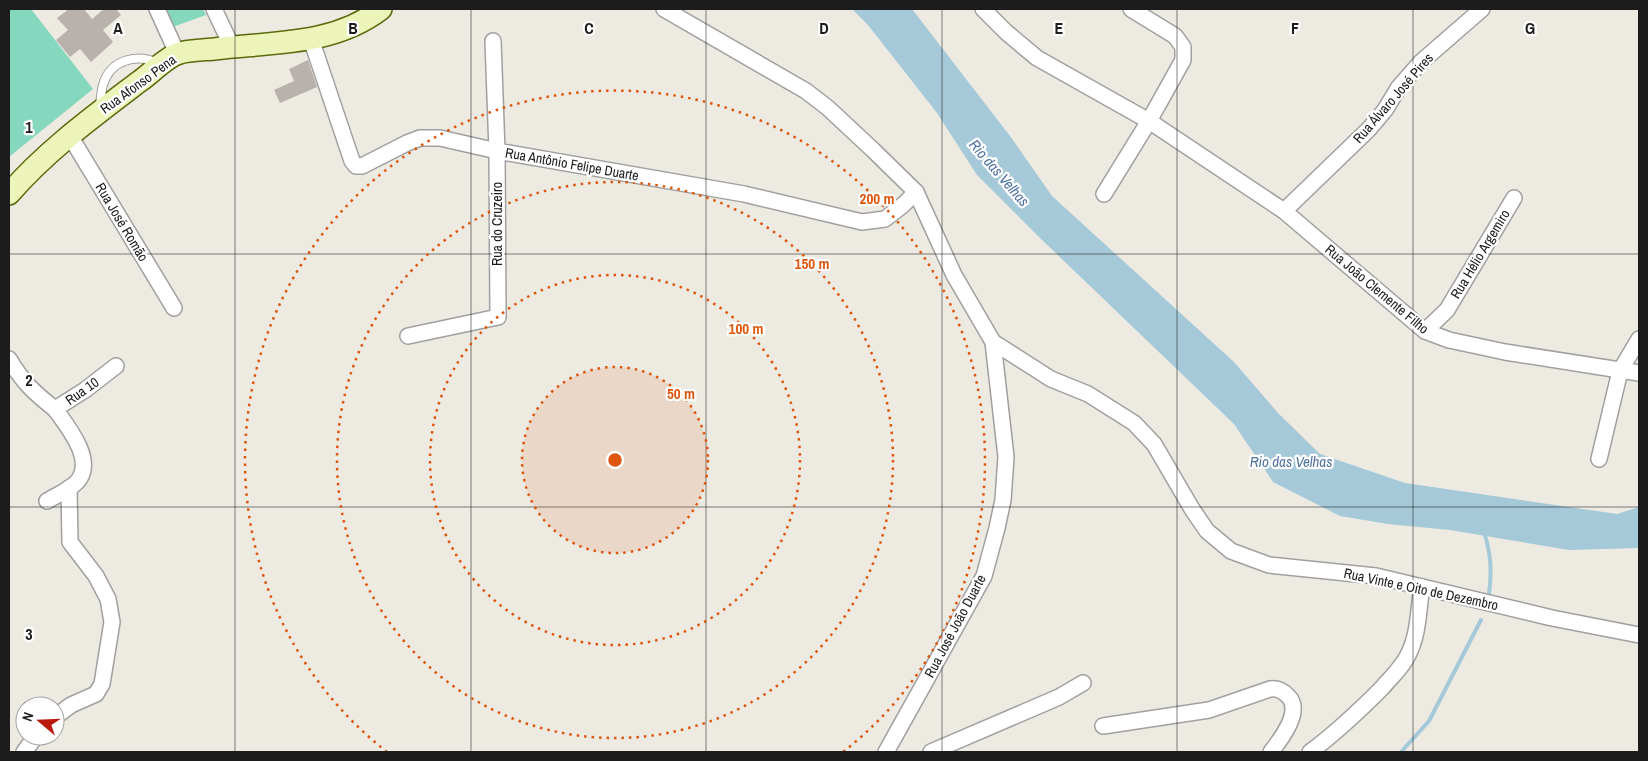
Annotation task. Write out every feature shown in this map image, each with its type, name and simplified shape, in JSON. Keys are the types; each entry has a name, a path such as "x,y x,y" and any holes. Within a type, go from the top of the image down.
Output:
{"main road":[{"name":"Rua Afonso Pena","path":"9,194 30,170 70,136 169,59 232,46 311,39 337,33 373,11"}],"street":[{"path":"157,9 169,59"},
{"path":"214,9 232,46"},
{"name":"Rua Vinte e Oito de Dezembro","path":"664,9 806,91 828,108 916,192 954,275 994,342 1051,379 1088,394 1134,423 1154,444 1207,531 1231,551 1268,565 1376,576 1552,618 1639,635"},
{"name":"Rua João Clemente Filho","path":"983,9 1006,32 1037,58 1149,121 1284,211 1425,331 1449,340 1505,352 1639,373"},
{"path":"1104,194 1179,70 1184,53 1180,42 1174,36 1131,9"},
{"name":"Rua Álvaro José Pires","path":"1284,211 1369,129 1385,110 1399,87 1421,62 1482,9"},
{"name":"Rua Antônio Felipe Duarte","path":"311,39 352,161 355,165 362,166 399,146 424,138 440,138 497,151 744,194 862,222 885,219 916,192"},
{"name":"Rua do Cruzeiro","path":"408,336 498,317 497,151 493,41"},
{"name":"Rua José Romão","path":"70,136 174,308"},
{"name":"Rua Hélio Argemiro","path":"1425,331 1447,310 1514,198"},
{"name":"Rua Hélio Argemiro","path":"1447,310 1449,340"},
{"path":"1599,460 1620,371 1639,339"},
{"name":"Rua José João Duarte","path":"886,752 984,576 997,528 1003,500 1006,457 994,342"},
{"name":"Rua 10","path":"9,359 18,375 31,391 55,409 85,390 116,366"},
{"path":"47,501 77,481 84,464 71,430 55,409"},
{"path":"65,710 96,694 102,684 112,622 108,600 96,576 70,542 69,488"},
{"path":"1310,752 1328,739 1365,706 1399,669 1408,655 1414,638 1422,587"},
{"path":"931,752 1041,705 1083,683"},
{"path":"1103,726 1209,710 1270,689 1278,689 1290,697 1293,705 1293,714 1289,724 1271,752"}],"green space":[{"path":"9,9 31,9 93,89 9,157"},
{"path":"162,9 203,9 206,15 170,28"}],"water":[{"name":"Rio das Velhas","path":"852,9 912,9 1010,136 1052,196 1234,362 1278,413 1320,454 1405,483 1617,514 1639,507 1639,548 1569,550 1450,530 1388,524 1340,516 1273,482 1234,424 977,175 937,113 868,25"}],"building":[{"path":"69,9 84,9 92,19 104,9 116,9 121,15 103,30 113,42 91,62 80,49 70,57 56,40 68,30 57,18"},
{"path":"308,60 317,87 280,103 274,90 294,81 289,69"}],"waterway":[{"path":"1484,532 1490,562 1489,594"},
{"path":"1401,752 1429,721 1481,620"}]}
